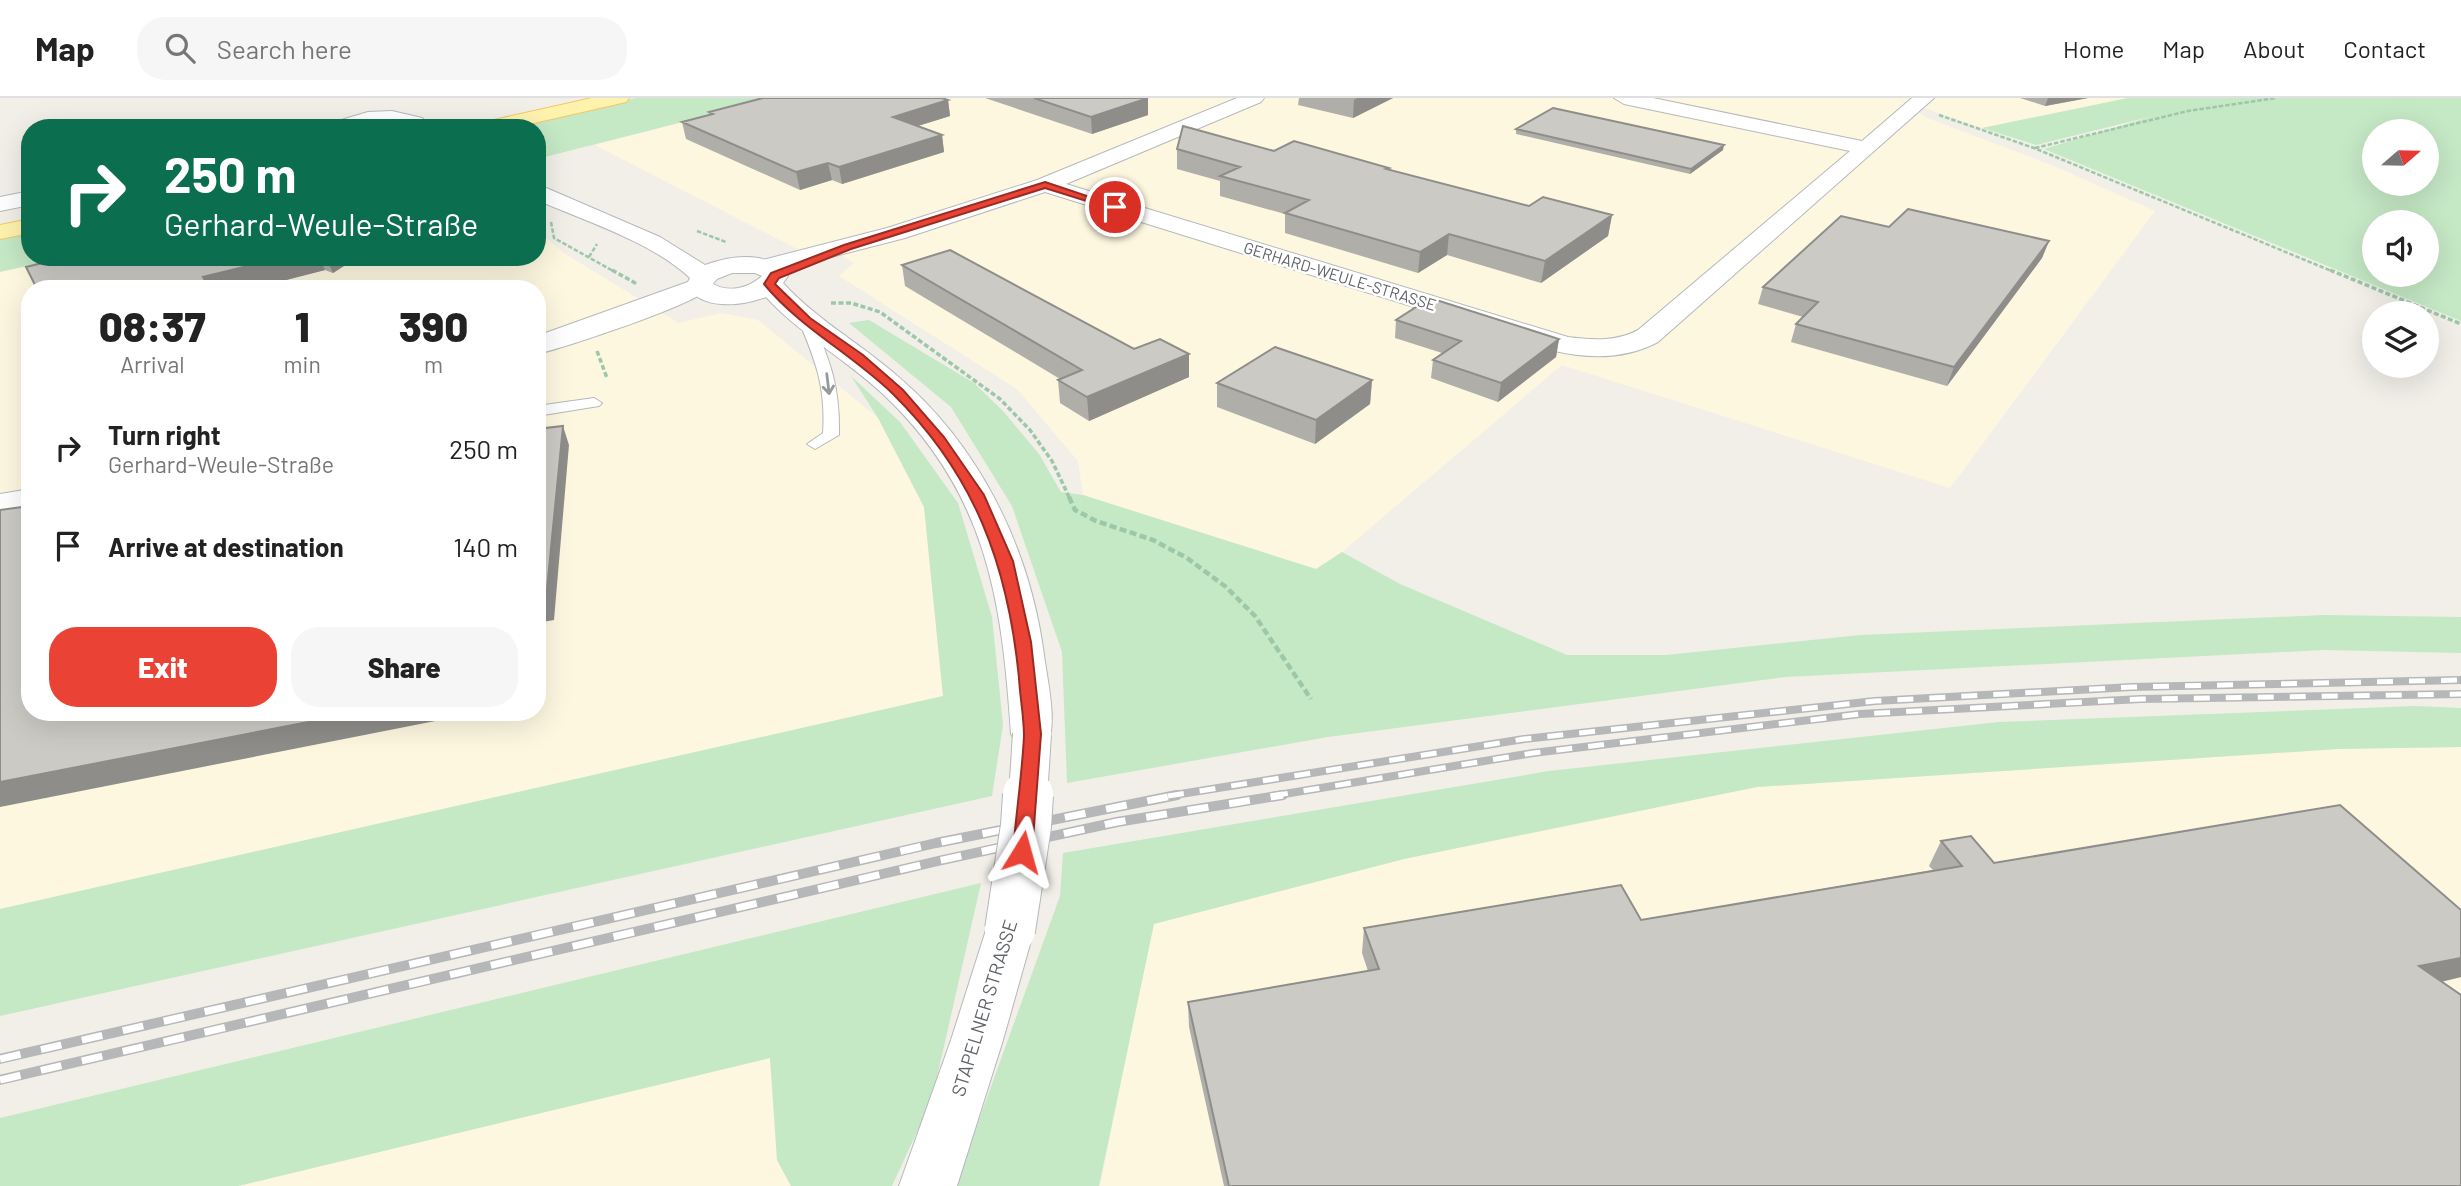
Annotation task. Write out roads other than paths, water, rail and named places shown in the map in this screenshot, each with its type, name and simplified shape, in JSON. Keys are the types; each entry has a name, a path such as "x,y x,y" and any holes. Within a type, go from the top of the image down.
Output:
{"main road":[{"path":"524,119 619,98"},
{"path":"0,232 21,228"}],"street":[{"path":"546,341 703,285 719,269 762,273 1045,185 1254,98"},
{"path":"1624,98 1867,148"},
{"name":"GERHARD-WEULE-STRASSE","path":"1045,185 1565,345 1608,348 1636,343 1648,336 1919,102"},
{"path":"374,119 407,119"},
{"name":"STAPELNER STRASSE","path":"546,195 647,240 693,265 703,285 801,316"},
{"path":"0,204 21,200"},
{"name":"STAPELNER STRASSE","path":"647,240 762,273 801,316 859,357 898,393 939,440 977,495 1006,561 1023,642 1032,734 1026,826 1010,929 977,1040 928,1186"},
{"name":"STAPELNER STRASSE","path":"741,295 762,273"},
{"path":"608,321 703,285"},
{"path":"0,505 21,501"}],"lane":[{"path":"801,316 826,368 832,412 831,435 815,444"},
{"path":"546,410 594,403"}],"railway":[{"path":"1168,796 1524,739 1875,701 2132,687 2461,680"},
{"path":"1272,796 1533,753 1860,714 2141,699 2461,694"},
{"path":"0,1059 936,843 1177,795"},
{"path":"0,1080 938,861 1117,822 1283,795"}]}
